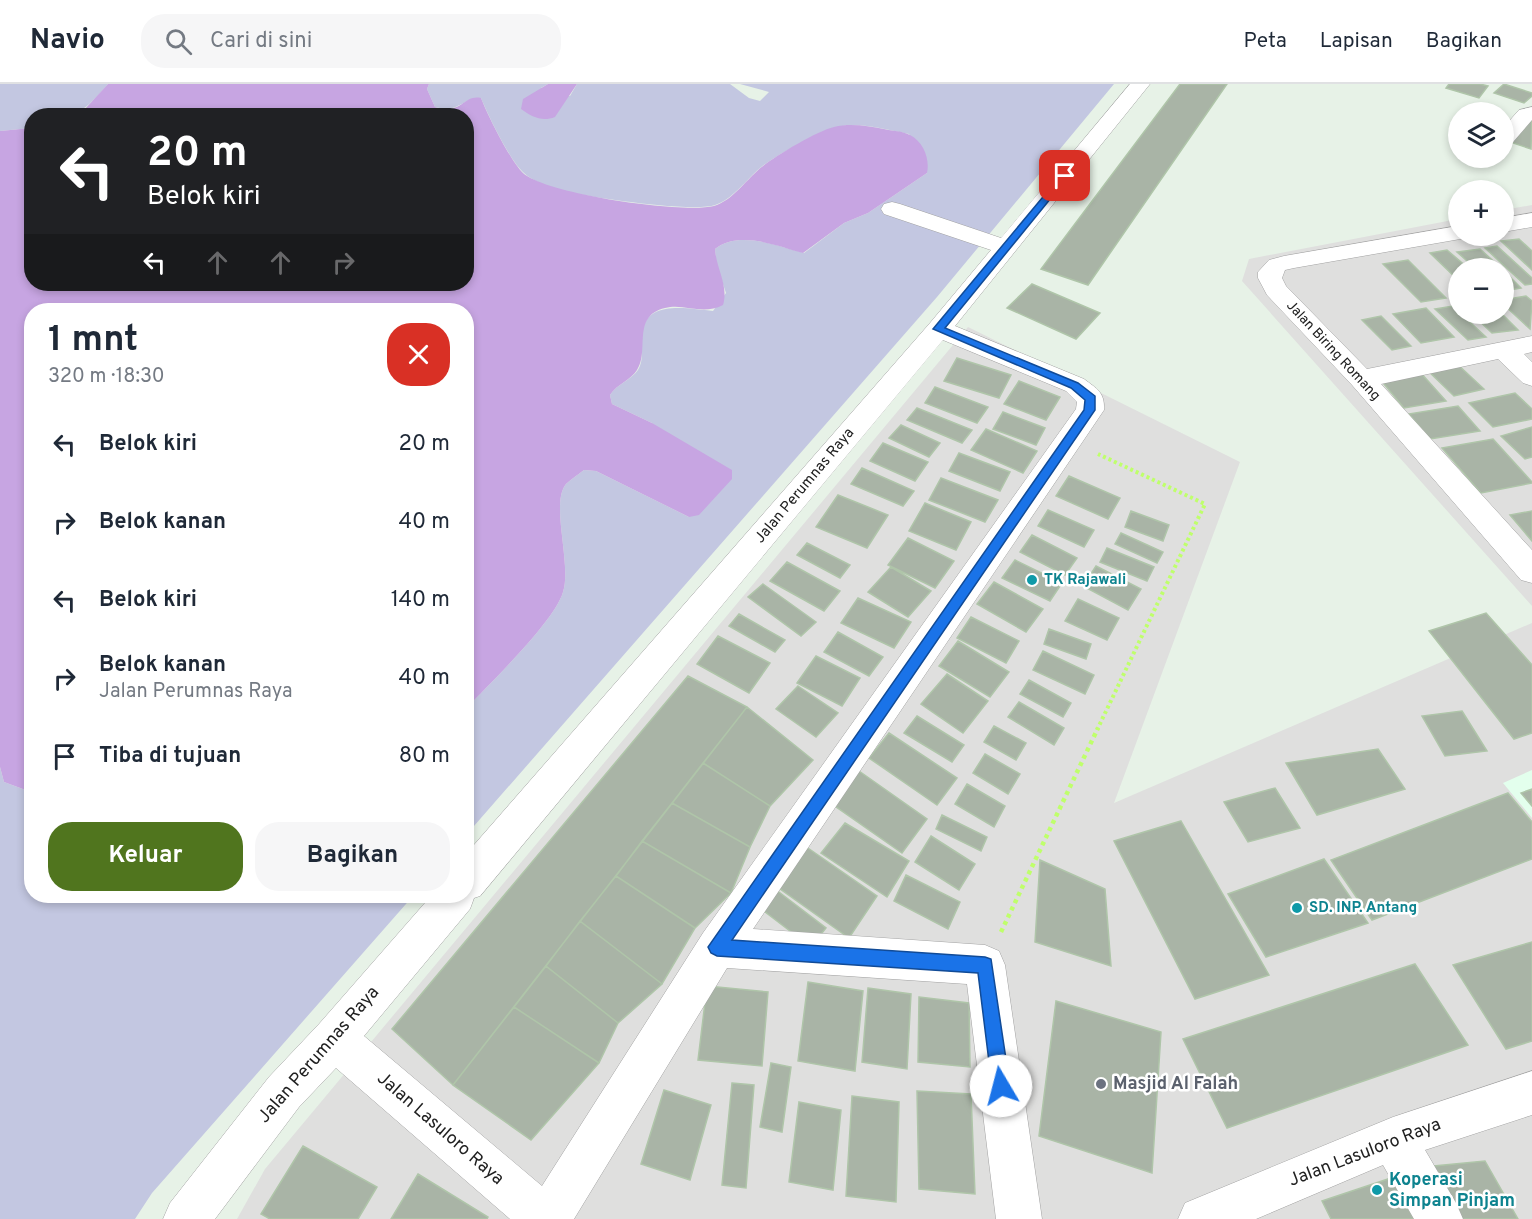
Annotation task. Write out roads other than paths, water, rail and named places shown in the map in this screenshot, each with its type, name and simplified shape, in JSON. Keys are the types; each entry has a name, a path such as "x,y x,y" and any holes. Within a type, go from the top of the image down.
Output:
{"street":[{"name":"Jalan Perumnas Raya","path":"474,874 939,329 1140,84"},
{"path":"1514,128 1526,114 1532,113"},
{"path":"892,209 1006,247"},
{"path":"1514,223 1532,220"},
{"name":"Jalan Biring Romang","path":"1448,235 1292,261 1277,265 1270,272 1270,279 1276,290 1361,380 1532,571"},
{"path":"547,1219 717,947 1090,410 1091,399 1074,386 939,329"},
{"path":"1361,380 1532,344"},
{"path":"1504,350 1532,377"},
{"name":"Jalan Perumnas Raya","path":"186,1219 284,1092 334,1039 450,903"},
{"path":"717,947 985,965 1019,1219"},
{"name":"Jalan Lasuloro Raya","path":"334,1039 547,1219"},
{"name":"Jalan Lasuloro Raya","path":"1201,1219 1393,1139 1532,1093"},
{"path":"1393,1139 1440,1219"}],"place":[{"name":"TK Rajawali","path":"1032,580"},
{"name":"SD. INP. Antang","path":"1297,908"},
{"name":"Masjid Al Falah","path":"1101,1084"},
{"name":"Koperasi Simpan Pinjam","path":"1377,1190"}]}
